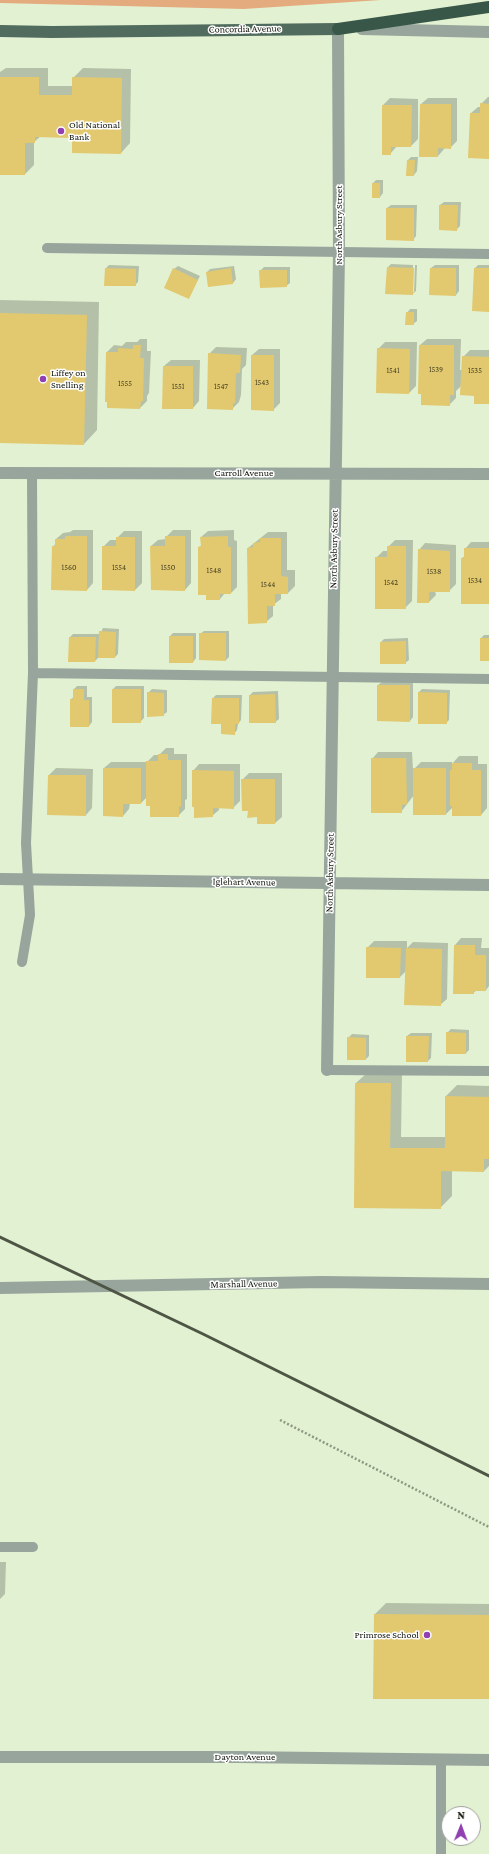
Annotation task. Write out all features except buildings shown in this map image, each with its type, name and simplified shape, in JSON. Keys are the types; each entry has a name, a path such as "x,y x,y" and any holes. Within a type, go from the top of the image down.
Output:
{"highway":[{"path":"338,28 489,7"}],"main road":[{"name":"Concordia Avenue","path":"0,31 52,32 338,28"}],"street":[{"name":"Concordia Avenue","path":"338,28 489,32"},
{"name":"North Asbury Street","path":"327,1070 339,252 338,28"},
{"name":"Carroll Avenue","path":"0,473 489,474"},
{"name":"Iglehart Avenue","path":"0,879 489,885"},
{"name":"Marshall Avenue","path":"0,1288 322,1282 489,1284"},
{"name":"Dayton Avenue","path":"0,1757 236,1757 489,1760"}],"lane":[{"path":"47,248 489,254"},
{"path":"22,962 30,915 26,843 33,673 32,474"},
{"path":"33,673 489,679"},
{"path":"327,1070 489,1071"},
{"path":"0,1547 33,1547"},
{"path":"441,1760 441,1854"}],"path":[{"path":"280,1420 489,1527"}],"shaded area":[{"path":"0,0 381,0 244,9 0,3"}],"railway":[{"path":"0,1237 203,1334 489,1476"}],"place":[{"name":"Old National Bank","path":"61,131"},
{"name":"Liffey on Snelling","path":"43,379"},
{"name":"Primrose School","path":"427,1635"}]}
